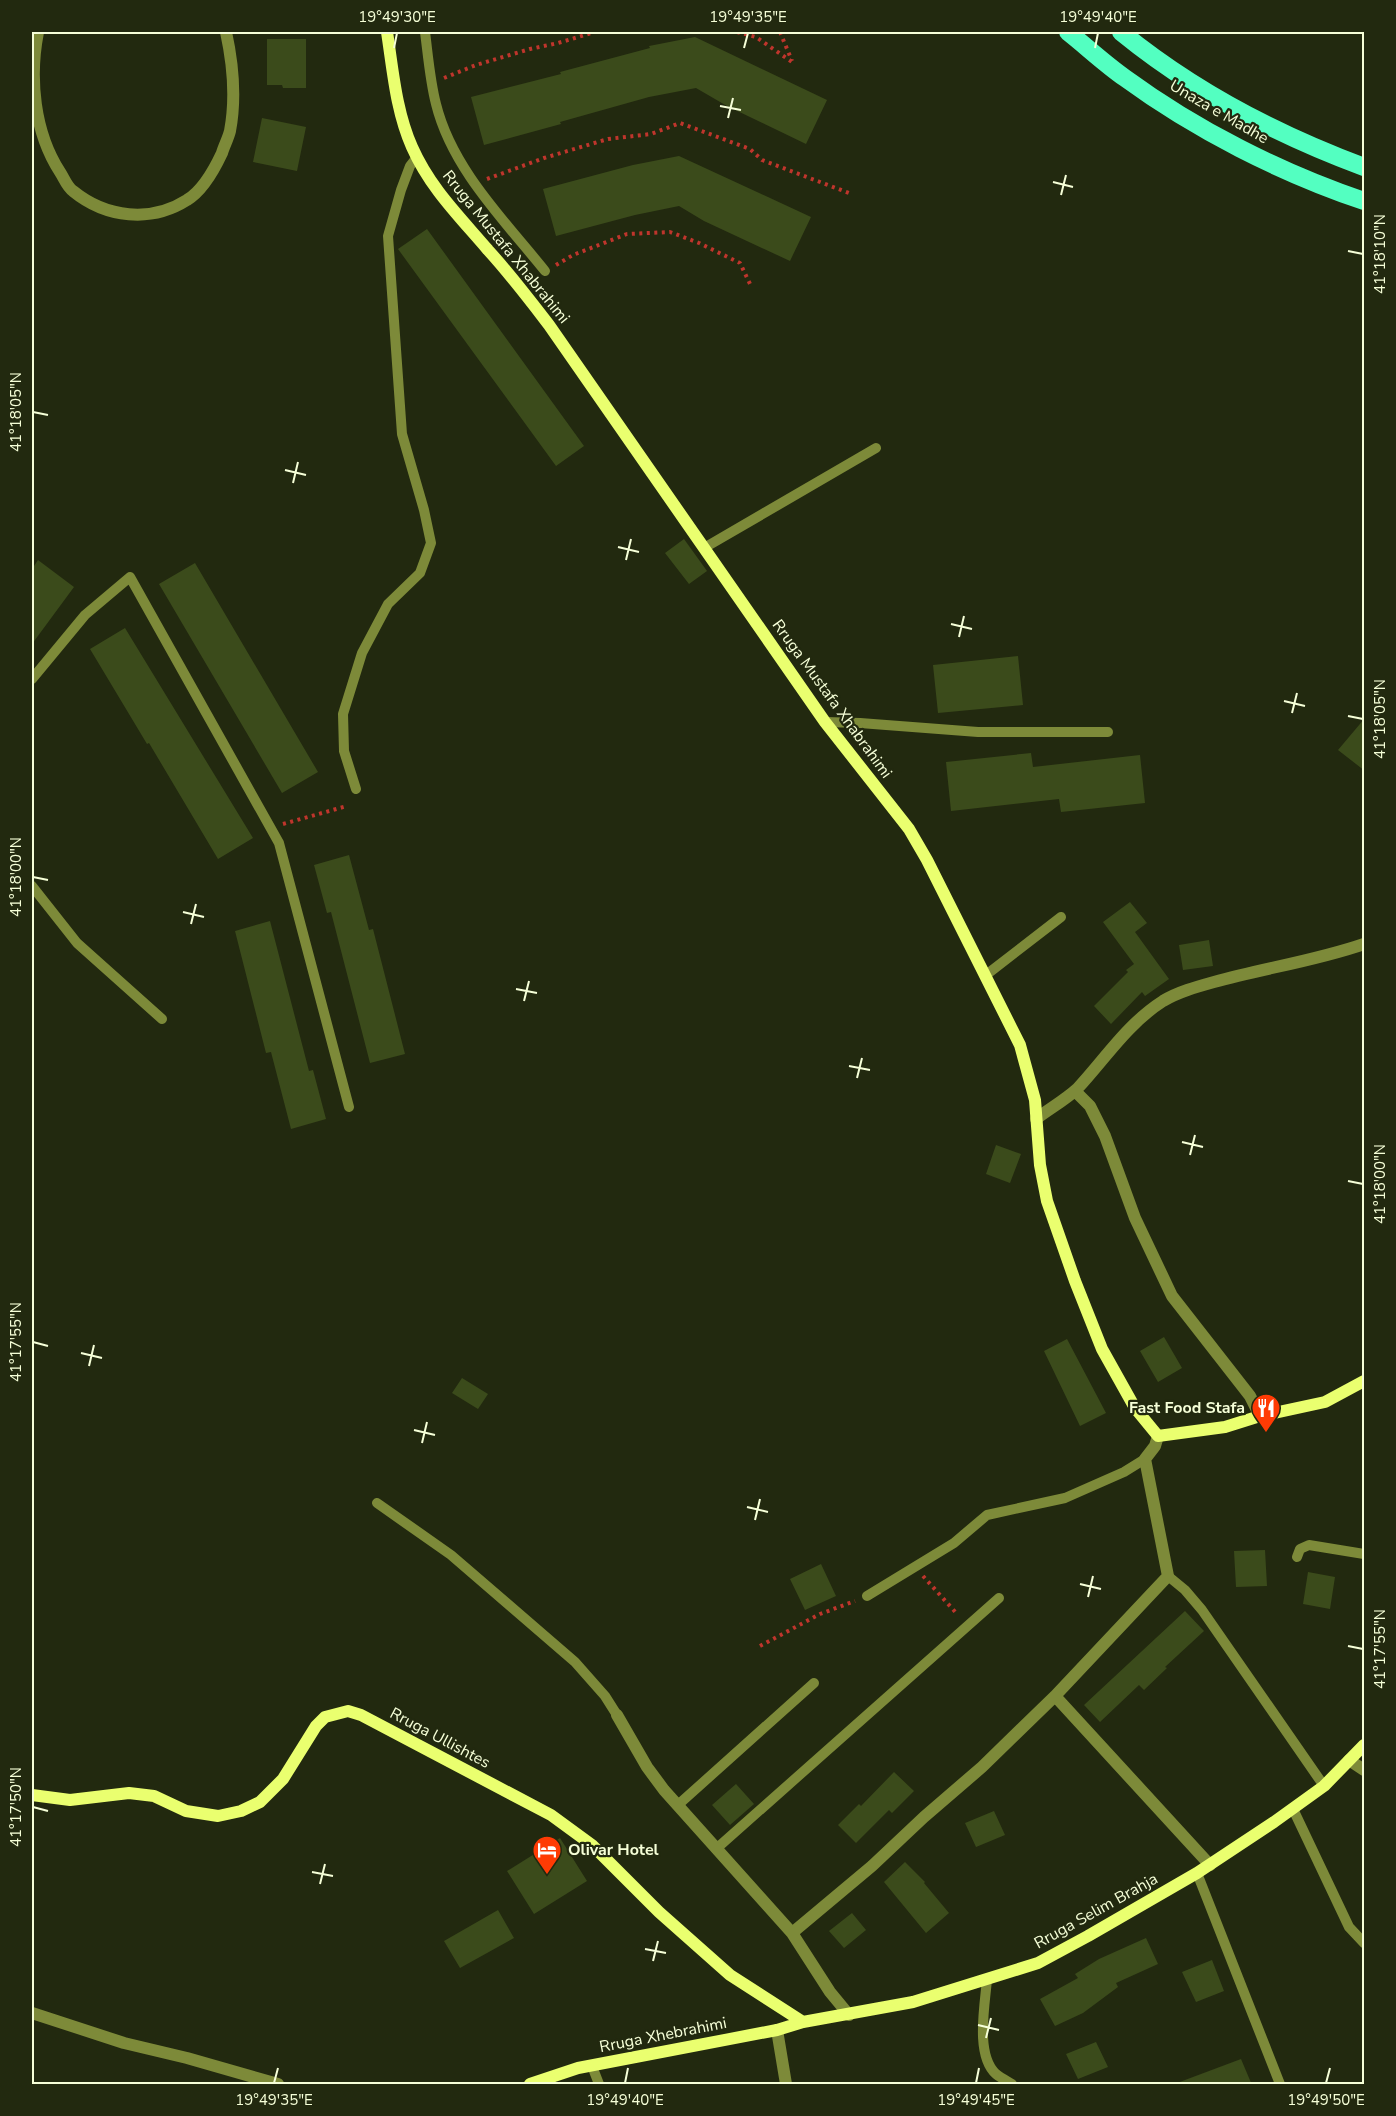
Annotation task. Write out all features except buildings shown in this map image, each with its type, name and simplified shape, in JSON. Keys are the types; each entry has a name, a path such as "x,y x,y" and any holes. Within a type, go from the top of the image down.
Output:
{"highway":[{"name":"Unaza e Madhe","path":"1068,32 1125,78 1215,134 1276,166 1365,201"},
{"name":"Unaza e Madhe","path":"1121,32 1175,71 1227,104 1284,133 1365,167"}],"street":[{"path":"38,32 34,81 38,121 50,157 71,190 100,208 131,215 159,214 189,199 214,171 230,133 233,91 226,32"},
{"name":"Rruga Mustafa Xhabrahimi","path":"387,32 400,110 417,157 434,186 549,325 825,722 909,829 927,860 1020,1045 1035,1100 1040,1165 1047,1201 1102,1349 1135,1408 1158,1436"},
{"path":"1036,1119 1075,1091 1128,1030 1142,1016 1165,1000 1184,991 1234,976 1332,956 1365,944"},
{"path":"1075,1091 1090,1106 1105,1136 1136,1218 1172,1296 1250,1396 1260,1416"},
{"path":"792,1933 872,1866 982,1767 1055,1696 1168,1576 1145,1459 1155,1446 1158,1436 1225,1427 1260,1416 1325,1402 1365,1381"},
{"path":"1055,1696 1210,1865"},
{"name":"Rruga Ullishtes","path":"32,1795 70,1800 129,1793 154,1796 186,1811 218,1815 241,1811 260,1802 283,1779 316,1726 325,1717 348,1711 551,1815 592,1845 659,1912 730,1975 803,2022"},
{"path":"617,1715 647,1767 664,1790 679,1804 716,1850 792,1933 830,1992 849,2015"},
{"name":"Rruga Selim Brahja","path":"803,2022 913,2002 1038,1963 1210,1865 1324,1786 1365,1745"},
{"path":"1349,1760 1365,1770"},
{"path":"32,2013 124,2043 188,2058 278,2085"},
{"name":"Rruga Xhebrahimi","path":"530,2085 578,2068 777,2030 803,2022"},
{"path":"777,2030 786,2085"}],"lane":[{"path":"425,32 436,104 454,150 474,182 545,271"},
{"path":"356,789 344,751 344,714 362,653 388,604 420,573 431,543 402,434 388,236 401,190 410,166 417,157"},
{"path":"704,548 876,448"},
{"path":"32,679 85,615 130,577 279,843 349,1107"},
{"path":"825,722 978,732 1108,732"},
{"path":"32,886 77,943 162,1019"},
{"path":"986,975 1061,917"},
{"path":"867,1596 954,1543 987,1515 1065,1498 1124,1472 1145,1459"},
{"path":"376,1503 451,1555 575,1662 605,1696 617,1715"},
{"path":"1297,1557 1300,1549 1309,1545 1365,1554"},
{"path":"1168,1576 1185,1590 1202,1610 1324,1786"},
{"path":"716,1850 999,1598"},
{"path":"679,1804 814,1683"},
{"path":"1293,1809 1349,1927 1365,1943"},
{"path":"1197,1873 1280,2085"},
{"path":"987,1979 983,2038 987,2060 995,2073 1012,2085"},
{"path":"592,2066 599,2085"}],"path":[{"path":"432,82 486,62 595,32"},
{"path":"738,32 756,36 792,62 780,32"},
{"path":"474,182 608,139 651,134 680,123 750,149 762,160 849,193"},
{"path":"545,271 573,255 627,234 670,232 740,263 750,284"},
{"path":"271,828 347,806"},
{"path":"915,1568 967,1625"},
{"path":"760,1646 820,1614 867,1596"}],"place":[{"name":"Fast Food Stafa","path":"1266,1434"},
{"name":"Olivar Hotel","path":"547,1876"}]}
